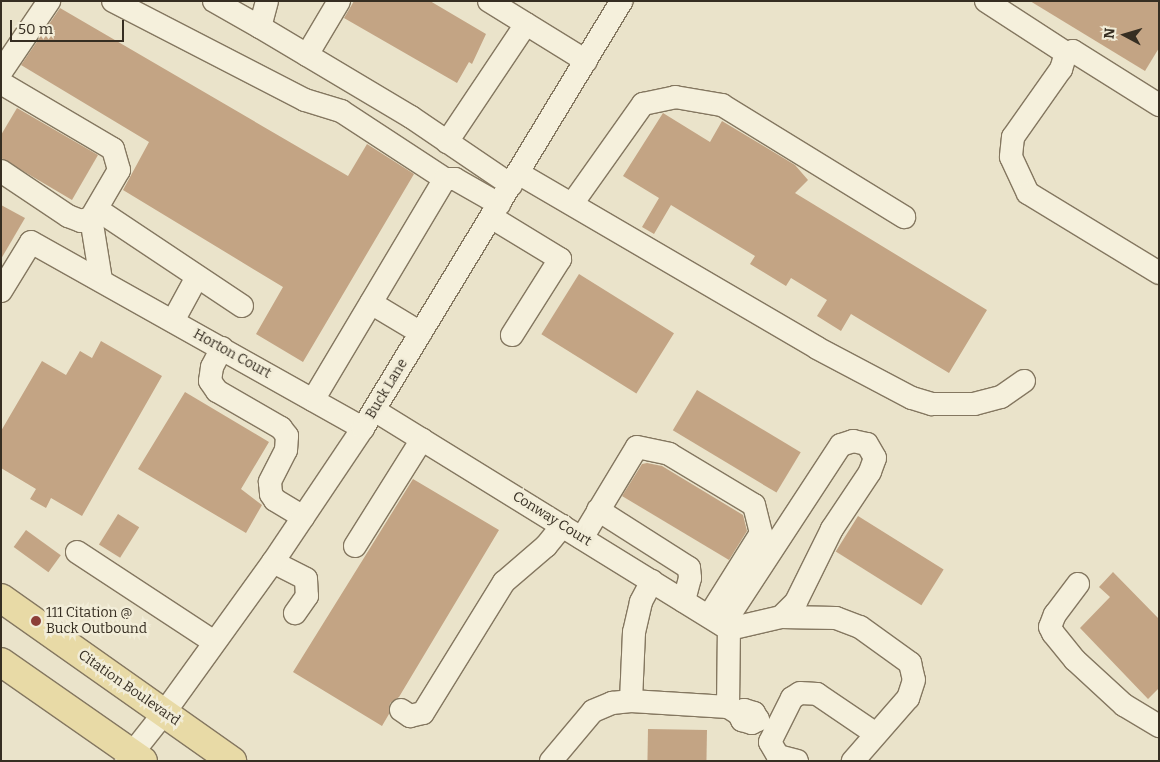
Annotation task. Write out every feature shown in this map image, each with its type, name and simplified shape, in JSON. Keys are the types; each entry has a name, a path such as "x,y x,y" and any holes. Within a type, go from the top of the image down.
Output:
{"main road":[{"name":"Citation Boulevard","path":"1,598 232,761"},
{"path":"1,662 133,758"}],"street":[{"path":"1,72 49,1"},
{"path":"113,1 304,100 341,111 445,178 505,195 572,204 817,348 912,398 932,404 974,404 1001,397 1024,381"},
{"path":"214,1 307,55 447,142 505,195 560,258 512,335"},
{"path":"260,27 267,1"},
{"path":"307,55 339,1"},
{"path":"489,1 586,61"},
{"name":"Buck Lane","path":"133,758 214,642 273,562 369,419 622,1"},
{"path":"986,1 1066,53 1073,51 1159,105"},
{"path":"447,142 526,24"},
{"path":"1066,53 1061,68 1013,137 1011,157 1028,193 1159,273"},
{"path":"1,83 113,149 119,170 94,214 81,221 68,216 1,171"},
{"path":"572,204 643,104 675,97 722,106 904,216"},
{"path":"313,400 445,178"},
{"path":"94,214 197,276 242,306"},
{"path":"94,214 101,280"},
{"name":"Horton Court","path":"1,291 31,242 313,400 369,419"},
{"path":"173,321 197,276"},
{"path":"371,303 420,334"},
{"path":"222,348 212,367 210,381 217,390 281,428 287,436 286,450 270,482 271,494 274,500 303,517"},
{"name":"Conway Court","path":"369,419 422,440 720,623"},
{"path":"355,546 422,440"},
{"path":"720,623 841,445 853,441 867,444 875,458 870,472 832,529 796,602 781,617"},
{"path":"582,538 637,447 669,454 754,504 761,533 720,623 751,717 770,742 772,750 784,759 798,761"},
{"path":"598,510 689,568 690,578 684,601"},
{"path":"401,710 410,716 423,713 504,582 546,546 562,526"},
{"path":"77,552 214,642"},
{"path":"273,562 306,579 307,596 296,613"},
{"path":"631,701 634,632 641,602 652,581"},
{"path":"1078,584 1055,614 1050,628 1076,660 1124,705 1159,726"},
{"path":"720,623 781,617 836,618 860,627 910,663 914,680 908,698 853,761"},
{"path":"552,761 593,711 612,703 631,701 751,717 806,693 817,694 876,734"}],"building":[{"path":"354,1 430,1 486,34 472,64 469,62 457,83 344,18"},
{"path":"1030,1 1159,1 1159,48 1145,71"},
{"path":"60,8 348,176 367,144 414,174 303,362 256,334 283,287 123,190 149,142 21,65"},
{"path":"17,108 98,155 72,200 1,158 1,135"},
{"path":"663,113 710,142 722,121 795,165 808,180 795,193 987,310 949,373 851,314 841,331 817,316 827,300 791,278 786,286 750,264 755,256 671,205 654,234 642,227 659,198 623,176"},
{"path":"1,205 25,218 1,259"},
{"path":"579,274 674,333 636,394 541,334"},
{"path":"101,341 162,376 82,516 51,498 46,508 30,499 36,489 1,468 1,431 42,361 66,375 80,351 92,358"},
{"path":"697,390 801,452 777,493 673,430"},
{"path":"185,392 269,442 241,489 262,505 246,533 138,469"},
{"path":"642,464 662,466 743,515 747,531 729,560 622,496"},
{"path":"413,479 499,530 399,697 390,703 389,714 382,726 293,672"},
{"path":"118,514 139,527 120,558 99,545"},
{"path":"858,516 944,570 921,605 836,552"},
{"path":"26,530 61,555 48,572 14,547"},
{"path":"1113,572 1159,619 1159,688 1148,699 1080,628 1110,597 1099,587"},
{"path":"648,729 707,730 706,761 647,761"}],"place":[{"name":"111 Citation @ Buck Outbound","path":"36,621"}]}
